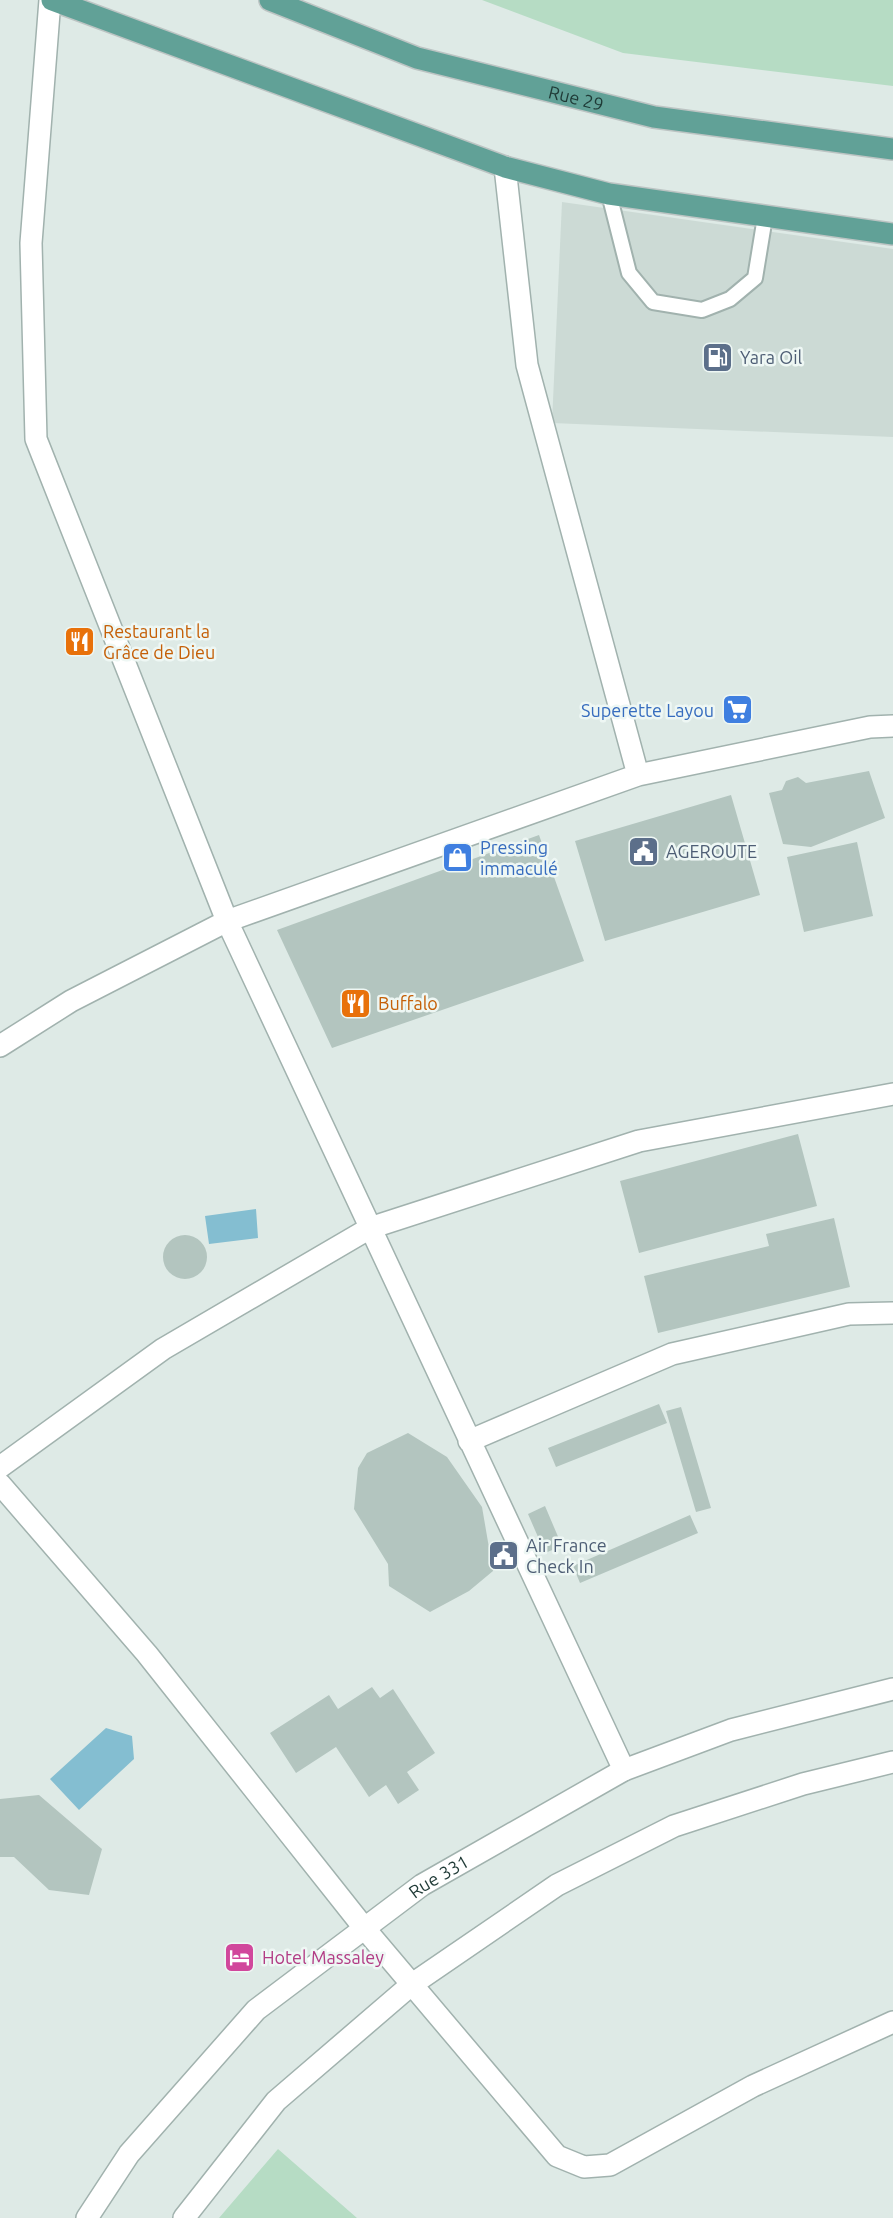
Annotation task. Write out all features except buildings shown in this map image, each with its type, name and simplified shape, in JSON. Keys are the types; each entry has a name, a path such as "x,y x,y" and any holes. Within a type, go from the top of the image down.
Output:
{"main road":[{"path":"51,0 505,167 609,194 893,234"},
{"name":"Rue 29","path":"270,0 417,58 654,117 893,149"}],"street":[{"path":"51,0 31,243 36,439 227,921 624,1770"},
{"path":"505,167 527,365 638,775"},
{"path":"0,1046 71,1001 227,921 638,775 870,727 893,726"},
{"path":"0,1467 163,1349 370,1228 639,1141 893,1094"},
{"path":"469,1441 671,1354 849,1314 893,1313"},
{"path":"0,1484 146,1654 365,1929 556,2156 584,2167 610,2165 753,2086 893,2022"},
{"name":"Rue 331","path":"87,2218 129,2154 256,2010 422,1885 624,1770 731,1730 893,1689"},
{"path":"184,2218 276,2101 411,1985 557,1885 674,1826 803,1784 893,1762"}],"lane":[{"path":"609,194 629,273 653,302 702,310 730,299 755,278 765,217"}],"shaded area":[{"path":"562,202 893,249 893,437 552,423"}],"green space":[{"path":"482,0 893,0 893,86 623,53"},
{"path":"278,2149 357,2218 219,2218"}],"water":[{"path":"256,1209 258,1238 209,1244 205,1216"},
{"path":"106,1728 132,1736 134,1759 79,1810 50,1779"}],"place":[{"name":"Yara Oil","path":"717,357"},
{"name":"Restaurant la Grâce de Dieu","path":"80,641"},
{"name":"Superette Layou","path":"737,710"},
{"name":"AGEROUTE","path":"643,851"},
{"name":"Pressing immaculé","path":"457,857"},
{"name":"Buffalo","path":"355,1003"},
{"name":"Air France Check In","path":"503,1555"},
{"name":"Hotel Massaley","path":"239,1957"}]}
